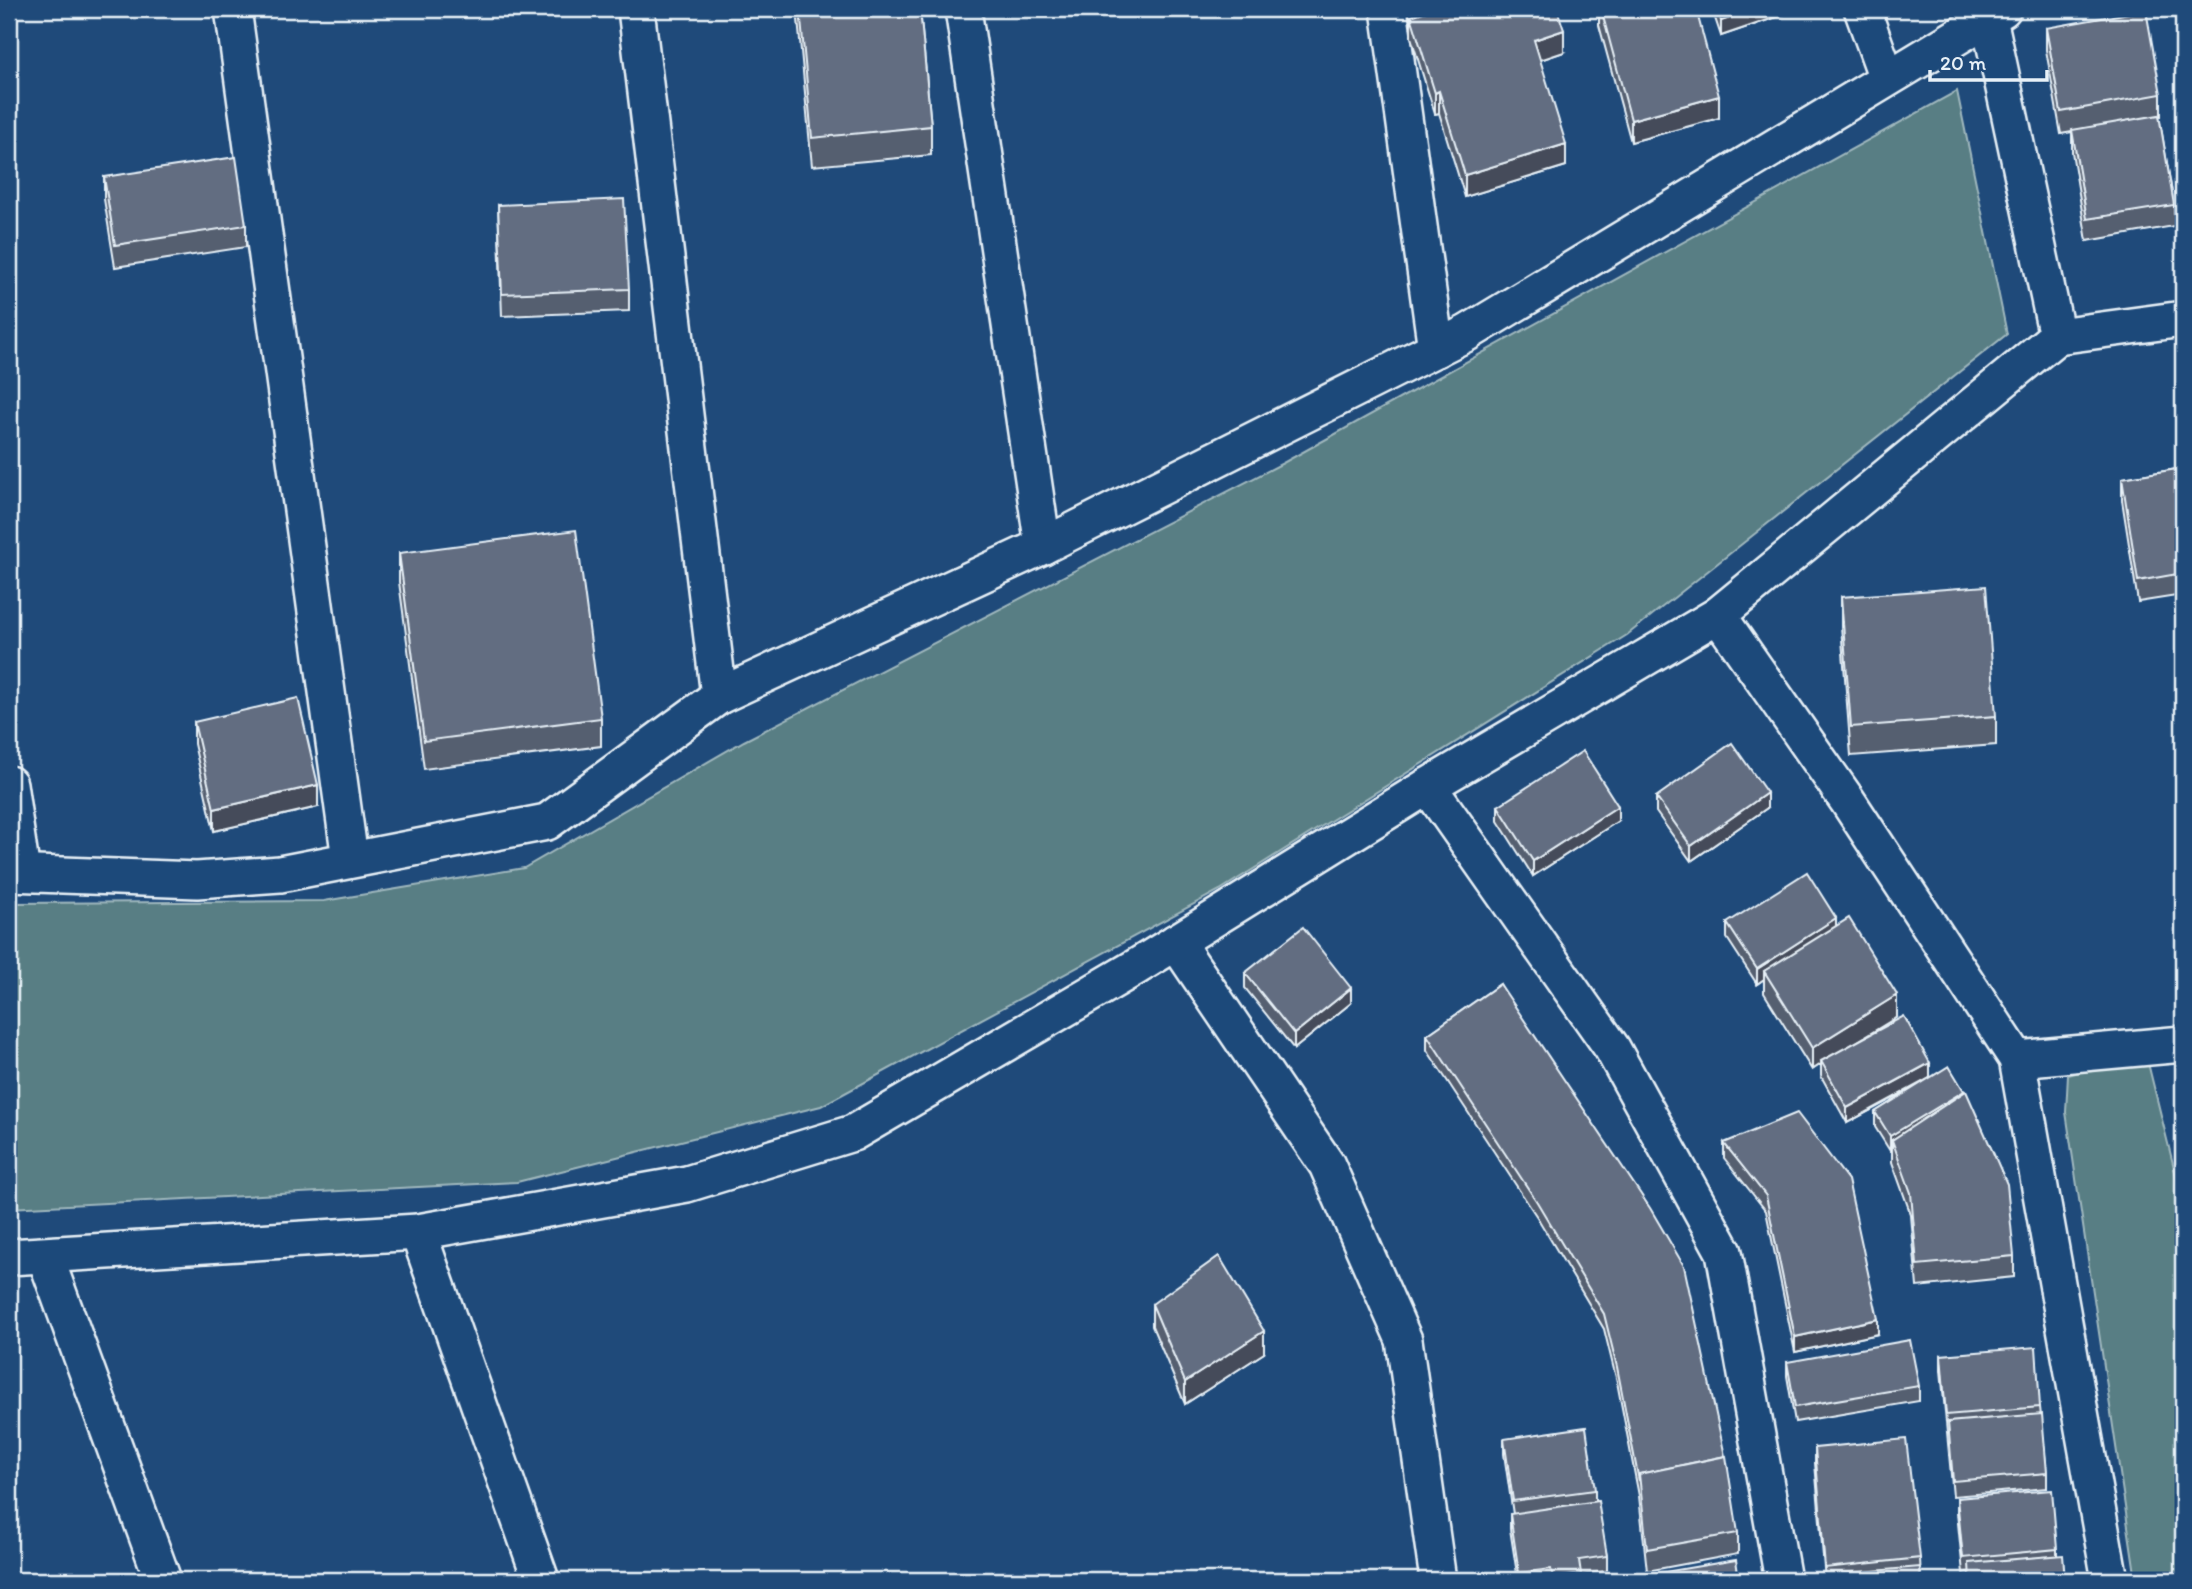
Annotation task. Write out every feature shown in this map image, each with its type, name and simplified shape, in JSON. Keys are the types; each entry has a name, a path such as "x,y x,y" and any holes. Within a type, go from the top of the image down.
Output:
{"street":[{"path":"233,9 350,859"},
{"path":"636,9 719,696"},
{"path":"963,9 1043,546"},
{"path":"1862,9 1887,78"},
{"path":"9,784 15,873 197,880 280,874 547,822 719,696 1043,546 1468,333 1993,11 2057,336"},
{"path":"1400,26 1436,349"},
{"path":"9,1257 418,1232 687,1184 853,1133 1177,942 1428,786 1718,615 2057,336 2183,319"},
{"path":"1718,615 1847,800 2017,1059 2110,1580"},
{"path":"1428,786 1612,1048 1724,1252 1783,1580"},
{"path":"1177,942 1327,1166 1404,1340 1438,1580"},
{"path":"2017,1059 2183,1044"},
{"path":"418,1232 541,1580"},
{"path":"46,1256 163,1580"}],"green space":[{"path":"1957,91 2007,334 1627,635 1220,890 821,1106 517,1182 9,1208 9,903 324,901 524,868 744,741 1283,463"},
{"path":"2146,1055 2183,1204 2183,1580 2136,1580 2066,1112 2068,1075"}],"building":[{"path":"800,9 920,9 931,126 812,138"},
{"path":"1433,9 1557,9 1564,30 1534,40 1566,144 1465,175 1439,91 1435,93 1411,16"},
{"path":"1601,9 1696,9 1719,96 1631,120"},
{"path":"1717,9 1756,9 1721,21"},
{"path":"2146,10 2161,94 2061,112 2046,28"},
{"path":"2159,115 2174,205 2087,219 2072,130"},
{"path":"236,157 246,225 115,245 104,177"},
{"path":"624,199 629,289 502,294 498,205"},
{"path":"2183,468 2183,573 2138,581 2122,478"},
{"path":"576,530 601,718 424,741 399,553"},
{"path":"1986,586 1996,716 1851,727 1841,597"},
{"path":"298,698 318,785 214,809 194,722"},
{"path":"1732,743 1767,793 1691,846 1656,797"},
{"path":"1583,751 1618,806 1533,861 1498,806"},
{"path":"1807,872 1836,918 1757,969 1727,923"},
{"path":"1849,918 1897,995 1812,1048 1764,971"},
{"path":"1303,927 1351,988 1294,1034 1245,973"},
{"path":"1500,984 1650,1208 1684,1266 1725,1456 1639,1474 1639,1481 1604,1314 1537,1202 1427,1035"},
{"path":"1904,1016 1930,1063 1847,1108 1821,1061"},
{"path":"1949,1066 1964,1091 1890,1136 1875,1112"},
{"path":"1966,1091 2007,1184 2014,1256 1917,1265 1911,1193 1892,1140"},
{"path":"1797,1113 1848,1180 1878,1319 1795,1337 1766,1196 1724,1143"},
{"path":"1219,1256 1264,1331 1185,1382 1152,1304"},
{"path":"1910,1340 1919,1386 1795,1407 1787,1362"},
{"path":"2036,1347 2040,1407 1946,1415 1941,1355"},
{"path":"2042,1414 2047,1473 1953,1481 1948,1422"},
{"path":"1586,1427 1595,1490 1513,1501 1504,1439"},
{"path":"1906,1439 1920,1558 1825,1568 1815,1448"},
{"path":"1726,1456 1738,1533 1647,1549 1639,1474"},
{"path":"2052,1490 2057,1549 1963,1558 1957,1498"},
{"path":"1598,1501 1607,1556 1579,1560 1581,1574 1553,1578 1551,1569 1519,1573 1510,1514"},
{"path":"2063,1555 2065,1580 1970,1580 1969,1563"},
{"path":"1736,1560 1739,1580 1654,1580 1653,1574"},
{"path":"1920,1567 1921,1580 1838,1580 1837,1574"},
{"path":"1607,1576 1607,1580 1576,1580"}]}
